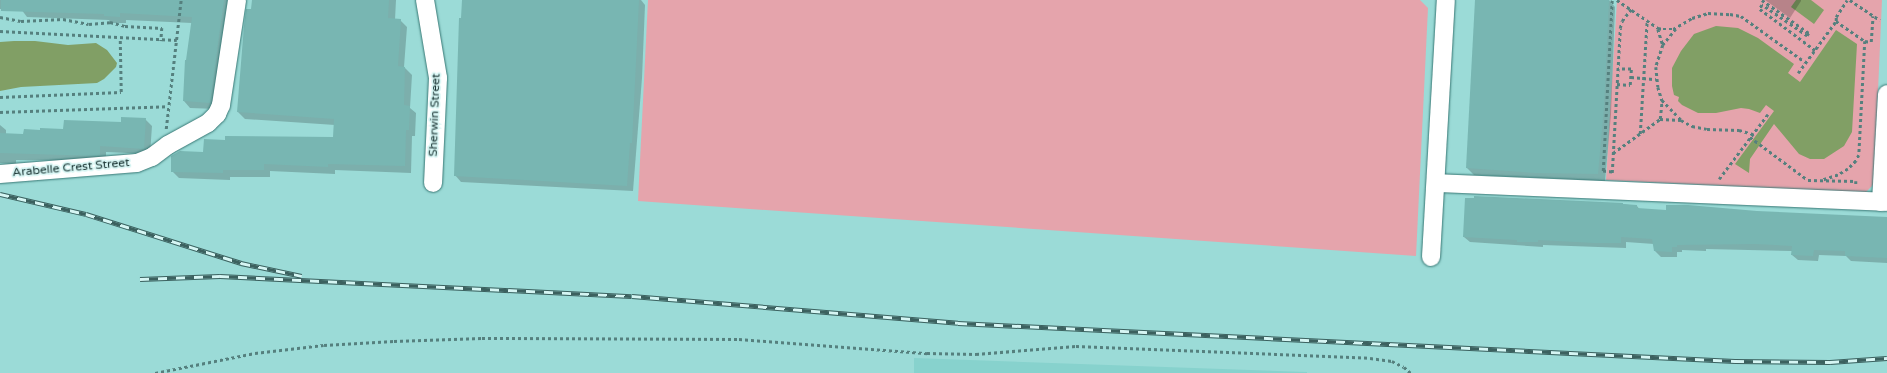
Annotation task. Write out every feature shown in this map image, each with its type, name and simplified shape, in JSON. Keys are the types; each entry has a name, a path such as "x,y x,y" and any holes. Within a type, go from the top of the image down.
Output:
{"street":[{"name":"Arabelle Crest Street","path":"0,174 137,163 152,157 175,140 208,123 217,114 220,105 237,0"},
{"name":"Sherwin Street","path":"426,0 438,78 433,183"},
{"path":"1431,257 1446,0"},
{"path":"1436,183 1884,202 1887,94"}],"path":[{"path":"175,140 166,130 181,0"},
{"path":"1612,0 1603,171 1612,172"},
{"path":"1617,0 1658,28 1667,30 1677,27 1692,18 1708,13 1736,15 1753,24 1806,62"},
{"path":"1762,0 1809,34 1807,36 1762,5 1760,9 1815,50"},
{"path":"1798,73 1836,21 1836,17 1848,0 1880,20"},
{"path":"1611,178 1620,24 1630,9"},
{"path":"1836,21 1865,41 1872,42 1873,15"},
{"path":"0,17 33,22 63,19 89,24 110,22 125,26 162,28 161,41"},
{"path":"1640,134 1648,21"},
{"path":"1660,119 1662,100 1656,79 1656,67 1663,45 1677,27"},
{"path":"1658,28 1663,45"},
{"path":"0,31 161,41 177,40"},
{"path":"0,97 120,92 120,38"},
{"path":"1823,180 1842,174 1858,158 1865,41"},
{"path":"1617,84 1630,85 1631,77 1631,69 1618,69"},
{"path":"1631,77 1656,79"},
{"path":"1662,100 1681,120 1692,126 1702,129 1739,130 1753,134"},
{"path":"0,112 168,106"},
{"path":"1717,183 1768,114"},
{"path":"1613,154 1660,119 1681,120"},
{"path":"1750,138 1808,180 1856,181 1856,190"},
{"path":"155,373 255,353 324,346 423,340 578,338 739,339 927,353 976,354 1076,346 1370,358 1392,361 1404,367 1411,373"}],"shaded area":[{"path":"648,0 1420,0 1428,8 1416,256 638,201"},
{"path":"1617,0 1882,0 1874,182 1872,186 1866,192 1861,193 1606,180"},
{"path":"1796,0 1811,0 1824,10 1814,24 1791,7"},
{"path":"1716,26 1738,28 1758,38 1794,64 1788,73 1800,82 1836,30 1857,44 1852,132 1844,146 1824,159 1810,159 1799,154 1774,124 1750,159 1749,173 1735,164 1774,111 1766,105 1760,113 1741,108 1716,113 1698,113 1682,105 1678,101 1679,97 1674,95 1672,86 1672,68 1681,51 1694,34"},
{"path":"35,41 68,45 96,43 107,50 117,63 116,67 104,79 97,83 21,87 0,91 0,42"},
{"path":"914,358 1307,372 1307,373 914,373"}],"building":[{"path":"1,0 224,0 210,103 183,101 185,60 192,17 120,13 120,17 104,16 104,14 1,11"},
{"path":"252,0 389,0 388,18 401,19 398,66 405,67 404,105 410,106 409,130 406,130 405,166 328,164 328,167 264,164 264,170 223,170 223,173 171,172 171,156 180,151 203,152 204,139 225,140 225,136 333,137 334,119 237,112 246,9 251,9"},
{"path":"462,0 639,0 632,143 630,143 627,186 454,176 459,18 461,18"},
{"path":"1475,0 1609,0 1604,107 1598,174 1536,173 1466,168"},
{"path":"121,117 146,118 144,149 100,146 100,155 97,156 0,153 0,133 23,134 24,129 63,129 64,120 121,122"},
{"path":"1474,196 1623,203 1637,205 1637,208 1666,210 1666,205 1688,205 1757,211 1887,217 1887,258 1845,256 1845,251 1814,250 1813,256 1791,255 1792,246 1755,244 1677,245 1677,247 1672,247 1672,252 1654,251 1652,239 1621,237 1621,243 1595,243 1538,240 1538,242 1517,242 1517,240 1463,237 1465,198 1474,198"}],"railway":[{"path":"0,194 86,214 241,263 302,276"},
{"path":"140,279 220,276 632,296 958,323 1735,361 1830,362 1887,358"}]}
